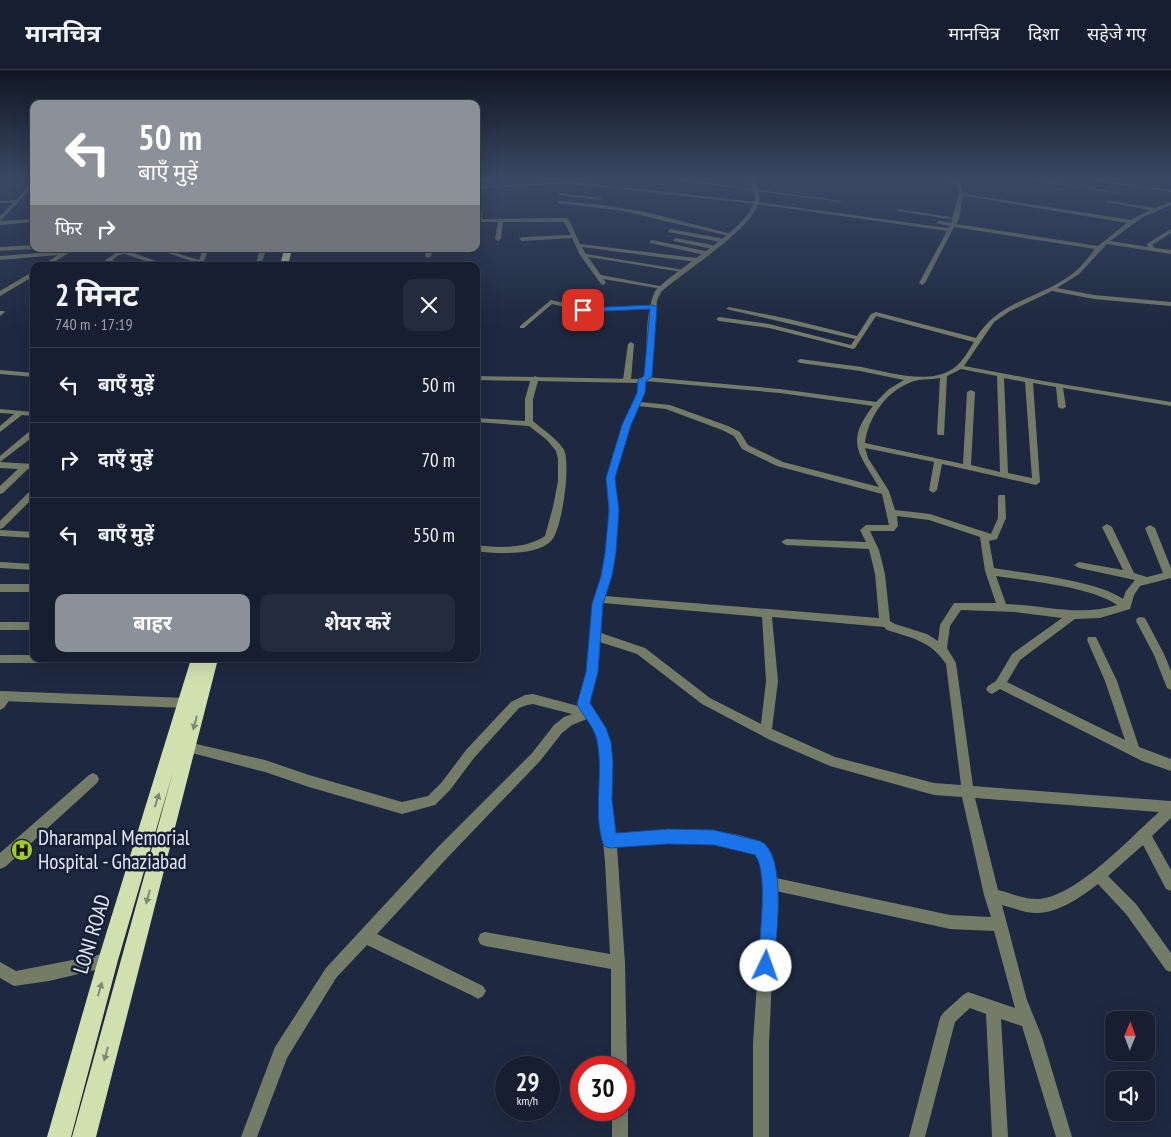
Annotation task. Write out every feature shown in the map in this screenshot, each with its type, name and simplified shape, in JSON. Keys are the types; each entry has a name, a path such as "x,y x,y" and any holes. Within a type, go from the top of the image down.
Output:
{"highway":[{"name":"LONI ROAD","path":"59,1137 108,960 197,662"},
{"path":"84,1137 210,662"}],"street":[{"path":"498,238 500,230"},
{"path":"537,230 537,238"},
{"path":"551,237 552,230"},
{"path":"571,230 583,255 603,283"},
{"path":"711,230 729,234"},
{"path":"619,1056 618,963 610,841 605,799 606,762 604,742 602,732 583,704 592,672 599,599 610,553 614,510 610,478 626,425 649,370 653,307 656,295 662,287 682,270 734,230"},
{"path":"922,284 950,230"},
{"path":"997,230 1099,248"},
{"path":"800,361 860,369 911,379 944,375 960,367 979,341 983,331 993,320 1051,290 1080,271 1099,248 1122,230"},
{"path":"1154,250 1149,245 1156,240 1167,237 1171,230"},
{"path":"670,231 720,240"},
{"path":"522,238 575,236"},
{"path":"676,240 712,247"},
{"path":"652,242 705,253"},
{"path":"1107,242 1171,252"},
{"path":"579,245 696,260"},
{"path":"0,250 30,247"},
{"path":"108,261 119,253 128,252 154,262"},
{"path":"167,252 194,262"},
{"path":"428,256 429,252"},
{"path":"0,258 64,253"},
{"path":"50,262 64,253"},
{"path":"583,255 682,270"},
{"path":"0,294 30,275"},
{"path":"600,277 662,287"},
{"path":"0,289 8,290"},
{"path":"1051,290 1171,304"},
{"path":"522,327 551,302 590,310 653,307"},
{"path":"729,310 789,321 859,338"},
{"path":"719,319 769,326 853,347 873,314 876,314 979,341"},
{"path":"627,380 631,344"},
{"path":"960,367 1030,381 1171,404"},
{"path":"0,372 30,374"},
{"path":"940,433 944,375"},
{"path":"1000,375 1004,475"},
{"path":"480,378 644,380 780,391 879,405"},
{"path":"480,548 503,550 541,543 549,538 557,506 562,457 555,445 528,422 528,410 536,378"},
{"path":"911,379 891,390 866,422 860,444 863,459 885,492 891,512 893,528 865,528 880,574 886,623 891,627 923,638 942,649 951,663 967,790 991,895 1019,1000 1064,1137"},
{"path":"860,444 1036,482 1030,381"},
{"path":"1059,386 1062,407"},
{"path":"967,467 971,392"},
{"path":"636,404 667,407 725,428 736,434 745,447 780,464 885,492"},
{"path":"0,411 30,414"},
{"path":"0,430 20,413"},
{"path":"480,420 532,424"},
{"path":"0,460 30,435"},
{"path":"24,440 30,441"},
{"path":"933,490 938,461"},
{"path":"0,465 30,467"},
{"path":"0,491 30,467"},
{"path":"0,526 30,497"},
{"path":"891,512 930,517 984,536 994,537 1002,518 1002,497"},
{"path":"1107,527 1130,575"},
{"path":"1126,606 1132,588 1136,583 1170,574 1150,528"},
{"path":"0,533 30,535"},
{"path":"984,536 990,571 1002,607"},
{"path":"786,542 872,546"},
{"path":"0,565 30,567"},
{"path":"1079,565 1146,580"},
{"path":"990,571 1087,588 1112,596 1126,606"},
{"path":"0,588 30,588"},
{"path":"599,599 886,623"},
{"path":"942,649 945,625 958,606 1002,607 1073,615 1100,614 1126,606"},
{"path":"766,732 772,681 767,614"},
{"path":"1073,615 1016,657 996,686 1146,757 1171,764"},
{"path":"1141,621 1169,674 1171,685"},
{"path":"0,626 30,626"},
{"path":"596,636 641,651 706,701 766,732 834,762 934,788 1171,809"},
{"path":"1092,640 1111,682 1134,751"},
{"path":"0,659 30,659"},
{"path":"2,699 186,702"},
{"path":"188,747 265,766 318,784 402,808 431,801 446,786 470,754 516,705 525,700 533,699 588,713"},
{"path":"249,1137 281,1053 332,973 536,757 558,729 568,721 588,713"},
{"path":"0,862 93,779"},
{"path":"991,895 1038,906 1052,904 1067,898 1098,875 1171,809"},
{"path":"1144,834 1171,884"},
{"path":"610,841 668,837 714,837 760,848 766,857 769,908 761,1043 761,1137"},
{"path":"1098,875 1131,909 1171,965"},
{"path":"769,883 950,922 998,924"},
{"path":"365,936 478,991"},
{"path":"484,939 618,963"},
{"path":"0,969 14,979 108,960"},
{"path":"917,1137 948,1018 968,1000 1027,1020"},
{"path":"993,1008 1000,1137"},
{"path":"620,1121 620,1137"}],"place":[{"name":"Dharampal Memorial Hospital - Ghaziabad","path":"22,850"}],"route":[{"path":"583,310 653,307 648,377 642,380 641,393 626,425 618,457 610,478 614,510 610,553 598,604 596,646 592,672 583,704 602,732 604,742 606,762 605,799 610,841 668,837 714,837 760,848 766,857 769,872 766,966"}]}
